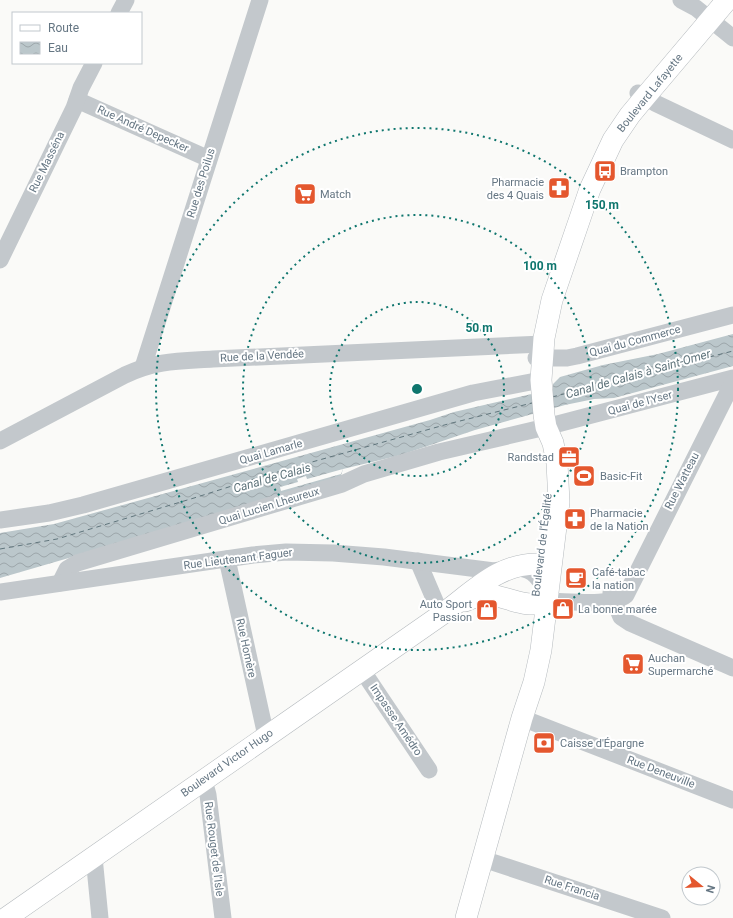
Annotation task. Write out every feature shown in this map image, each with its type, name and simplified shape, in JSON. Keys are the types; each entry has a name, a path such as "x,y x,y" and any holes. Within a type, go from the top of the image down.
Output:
{"main road":[{"name":"Boulevard Lafayette","path":"546,427 543,408 539,351 542,294 550,266 565,227 592,166 620,115 641,95 710,11 727,0"},
{"name":"Boulevard de l'Égalité","path":"466,918 539,662 541,589 549,507 546,427"},
{"name":"Boulevard de l'Égalité","path":"541,589 559,502 557,463 546,427"},
{"name":"Boulevard Victor Hugo","path":"6,918 445,612 489,578 509,568 525,564 541,589 523,603 494,595 482,594 445,612"}],"street":[{"path":"120,12 126,0"},
{"name":"Rue des Poilus","path":"143,367 260,0"},
{"path":"682,0 696,8 710,11 733,38"},
{"name":"Rue Masséna","path":"1,257 93,64"},
{"path":"641,95 733,140"},
{"name":"Rue André Depecker","path":"77,100 209,159"},
{"name":"Quai du Commerce","path":"539,351 572,357 733,315"},
{"name":"Rue de la Vendée","path":"0,441 125,375 159,362 213,359 539,351"},
{"name":"Quai de l'Yser","path":"546,427 733,378"},
{"name":"Quai Lamarle","path":"0,520 83,505 473,393 541,380"},
{"name":"Rue Watteau","path":"613,597 623,591 632,581 733,382"},
{"name":"Quai Lucien Lheureux","path":"60,583 67,570 77,563 335,486 364,474 439,452 546,427"},
{"name":"Rue Lieutenant Faguer","path":"60,583 273,553 300,552 352,554 494,571 509,568"},
{"name":"Rue Homère","path":"227,559 266,736"},
{"path":"418,561 445,612"},
{"path":"0,592 60,583"},
{"path":"541,589 602,602 613,597 622,617 630,623 733,668"},
{"name":"Impasse Amédro","path":"362,670 429,770"},
{"name":"Rue Deneuville","path":"522,718 733,800"},
{"name":"Rue Rouget de l'Isle","path":"204,780 208,795 223,918"},
{"path":"94,856 100,918"},
{"name":"Rue Francia","path":"482,859 662,918"}],"water":[{"path":"733,334 733,366 614,398 594,399 565,405 475,430 401,455 343,469 340,479 0,578 0,533 54,524 430,420 454,412 553,389 553,384 560,377 603,365 658,354"}],"pier":[{"path":"343,469 341,474 281,491 280,487 298,482 297,479 306,476 307,479"}],"ferry route":[{"path":"552,397 733,351"},
{"path":"0,549 57,539 276,472 286,472 301,477 304,468 312,462 448,424 532,403"}],"place":[{"name":"Brampton","path":"605,171"},
{"name":"Pharmacie des 4 Quais","path":"559,188"},
{"name":"Match","path":"305,194"},
{"name":"Randstad","path":"569,457"},
{"name":"Basic-Fit","path":"584,476"},
{"name":"Pharmacie de la Nation","path":"575,519"},
{"name":"Café-tabac la nation","path":"576,578"},
{"name":"La bonne marée","path":"563,609"},
{"name":"Auto Sport Passion","path":"487,610"},
{"name":"Auchan Supermarché","path":"633,664"},
{"name":"Caisse d'Épargne","path":"544,743"}],"water label":[{"name":"Canal de Calais à Saint-Omer","path":"638,374"},
{"name":"Canal de Calais","path":"272,478"}]}
